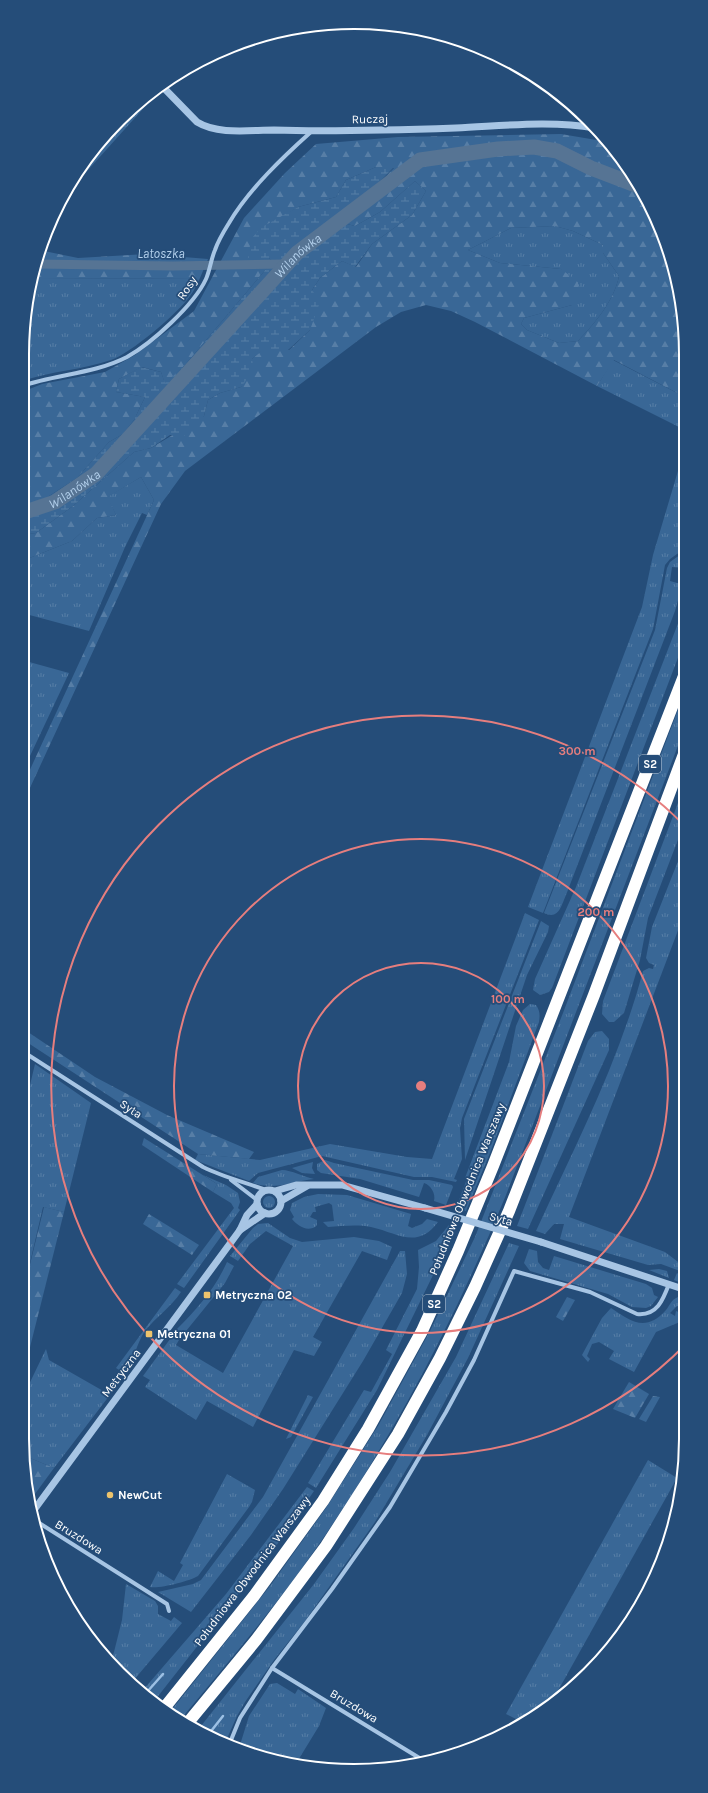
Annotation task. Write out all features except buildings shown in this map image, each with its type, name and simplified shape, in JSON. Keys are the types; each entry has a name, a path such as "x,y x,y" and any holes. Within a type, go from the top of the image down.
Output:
{"highway":[{"name":"Południowa Obwodnica Warszawy","path":"167,1705 254,1596 306,1524 368,1429 422,1331 458,1251 493,1166 679,689"},
{"name":"S2","path":"190,1720 256,1640 326,1546 398,1434 440,1358 475,1287 509,1210 594,995 679,767"}],"street":[{"name":"Ruczaj","path":"165,89 203,126 224,129 313,131 526,125 586,126"},
{"name":"Rosy","path":"29,384 88,371 128,356 180,314 190,303 206,279 215,249 228,223 241,205 313,131"},
{"name":"Syta","path":"29,1056 192,1161 231,1180 257,1202"},
{"name":"Syta","path":"231,1180 239,1180 266,1190"},
{"name":"Syta","path":"275,1191 296,1185 327,1184 349,1186 541,1242 679,1288"},
{"name":"Syta","path":"281,1201 308,1185"},
{"path":"266,1190 275,1191 279,1194 281,1206 276,1212 270,1214 265,1213 259,1209 257,1202 260,1193 266,1190"},
{"name":"Metryczna","path":"36,1507 240,1230 247,1216 257,1202"},
{"name":"Metryczna","path":"240,1230 265,1213"},
{"path":"231,1739 244,1711 272,1668 332,1589 390,1507 446,1412 474,1360 514,1271 590,1292 636,1314 642,1315 655,1310 660,1305 669,1284"},
{"name":"Bruzdowa","path":"40,1524 167,1604 169,1611"},
{"name":"Bruzdowa","path":"272,1668 417,1757"}],"green space":[{"path":"149,102 81,178 96,156 124,124"},
{"path":"561,134 598,140 624,173 645,210 662,250 673,291 676,312 679,354 679,394 614,360 597,386 475,322 451,311 426,305 401,312 376,327 185,471 161,504 29,790 29,772 154,500 141,477 108,497 116,515 97,518 72,541 29,558 29,534 36,533 73,506 134,452 151,448 204,416 208,400 220,393 241,387 252,359 263,349 289,350 310,330 312,290 320,278 342,261 356,267 372,244 412,215 426,191 415,181 380,212 355,226 347,224 363,199 394,168 376,167 346,180 336,197 298,207 284,216 249,258 269,258 272,262 185,365 165,384 161,372 142,367 119,379 116,392 145,397 134,420 123,434 109,442 77,478 46,498 29,504 29,389 42,384 105,372 135,355 194,311 244,218 285,173 316,144 398,137","holes":["555,226 573,231 603,245 603,253 619,276 613,294 603,311 578,341 559,343 527,330 521,324 524,318 572,305 578,292 578,282 561,269 500,263 468,250 511,228"]},
{"path":"376,167 394,167 363,199 347,224 355,226 380,212 415,181 426,191 412,215 372,244 355,267 342,261 320,278 312,290 320,302 310,330 288,350 263,350 252,359 254,370 241,387 220,393 208,400 204,416 183,437 170,435 151,448 134,452 73,506 36,533 29,534 29,504 46,498 77,478 109,442 123,434 134,420 145,397 116,392 119,379 141,367 161,372 165,383 185,365 272,262 269,258 248,258 251,239 262,227 298,207 336,197 346,180"},
{"path":"555,226 573,231 603,245 603,253 619,276 613,294 603,311 578,341 559,343 527,330 521,324 524,318 572,305 561,269 500,263 468,250 511,228"},
{"path":"46,251 78,258 147,254 208,259 200,278 39,279"},
{"path":"38,278 200,278 184,303 153,332 130,350 111,360 29,379 30,333"},
{"path":"613,360 679,394 679,427 597,386"},
{"path":"679,467 679,553 665,565 653,629 543,913 528,907 642,607 653,555"},
{"path":"141,477 154,500 147,515 142,513 125,547 89,631 29,615 29,558 72,541 97,518 116,515 107,497"},
{"path":"679,556 679,568 672,567 670,581 679,583 679,597 675,611 566,895 559,911 553,915 549,915 544,913 655,630 667,568 670,562"},
{"path":"679,621 679,655 552,988 549,992 540,995 533,990 535,979 576,887"},
{"path":"29,662 69,673 29,758"},
{"path":"679,707 679,743 506,1195 461,1298 409,1398 352,1495 288,1587 249,1637 184,1716 173,1709 270,1586 326,1508 378,1426 430,1331 475,1237 563,1013"},
{"path":"679,800 679,837 648,918 640,960 624,1013 614,1022 609,1022 602,1014 603,1001"},
{"path":"679,859 679,928 569,1217 665,1252 679,1263 679,1271 661,1264 648,1265 560,1239 564,1224 554,1224 545,1234 536,1231 609,1071 622,1038 643,971 649,968 653,969 654,965 649,963 646,958 652,927"},
{"path":"525,913 539,920 462,1118 460,1128 462,1159 454,1179 457,1180 456,1182 432,1177 414,1177 322,1156 258,1173 249,1181 195,1160 198,1154 260,1160 330,1144 407,1157 432,1159"},
{"path":"541,921 549,926 548,932 527,975 465,1160 464,1119"},
{"path":"530,1004 536,1005 537,1007 540,1017 539,1022 490,1153 466,1211 456,1208 467,1179 465,1178 509,1062 516,1026 523,1010"},
{"path":"602,1031 609,1039 609,1050 528,1229 517,1226 588,1041 595,1032"},
{"path":"29,1033 95,1077 167,1115 254,1152 249,1159 198,1154 29,1044"},
{"path":"35,1064 91,1103 64,1212 43,1207 29,1267 29,1089"},
{"path":"144,1138 217,1184 213,1192 142,1145"},
{"path":"325,1160 413,1180 429,1180 452,1185 453,1187 446,1205 434,1201 432,1190 427,1184 424,1183 419,1197 360,1179 321,1173 317,1170 317,1164"},
{"path":"313,1162 312,1168 315,1174 302,1173 292,1168"},
{"path":"282,1170 314,1179 276,1186 253,1183 258,1177"},
{"path":"203,1175 226,1185 238,1193 240,1202 238,1208 240,1210 184,1288 177,1284 234,1208 231,1203 213,1192 217,1184"},
{"path":"318,1194 347,1195 411,1214 408,1226 412,1228 422,1224 427,1219 438,1222 430,1230 415,1237 407,1237 366,1226 328,1227 323,1222 334,1221 332,1205 329,1203 315,1207 316,1212 313,1212 310,1217 317,1220 317,1225 315,1227 308,1229 302,1227 292,1219 294,1217 290,1210 292,1203 304,1197"},
{"path":"271,1196 274,1197 274,1207 267,1208 264,1207 263,1200 264,1197"},
{"path":"44,1207 64,1212 29,1351 29,1268"},
{"path":"149,1214 199,1245 192,1255 143,1224"},
{"path":"268,1223 290,1238 302,1242 354,1237 379,1241 392,1247 387,1260 362,1251 313,1337 322,1342 314,1356 294,1350 253,1427 207,1401 196,1420 145,1387 150,1380 143,1376 173,1335 179,1340 176,1345 223,1373 293,1246 266,1231 250,1244 238,1261 230,1256 253,1228 258,1224"},
{"path":"449,1225 455,1227 453,1234 377,1390 316,1488 308,1483 364,1390 371,1392 392,1354 386,1350 417,1289 419,1267 418,1250 436,1241"},
{"path":"509,1243 519,1246 468,1358 427,1435 375,1522 305,1621 274,1660 245,1702 227,1738 201,1725 314,1584 354,1528 390,1472 456,1357"},
{"path":"529,1249 537,1251 538,1262 543,1268 549,1270 554,1256 646,1284 652,1288 654,1295 658,1297 651,1306 646,1308 632,1307 608,1294 530,1271 524,1263"},
{"path":"400,1251 405,1251 407,1274 402,1293 363,1361 283,1489 251,1535 191,1612 158,1592 193,1584 201,1580 263,1497"},
{"path":"227,1262 234,1266 225,1283 182,1336 176,1330 205,1298 217,1281"},
{"path":"659,1269 667,1271 669,1278 649,1270"},
{"path":"677,1273 679,1275 679,1282 674,1280"},
{"path":"175,1288 181,1292 145,1331 127,1369 124,1373 116,1368"},
{"path":"567,1297 575,1300 563,1321 556,1317"},
{"path":"679,1297 679,1307 677,1306 670,1313 675,1316 676,1311 679,1312 679,1322 656,1332 634,1372 609,1359 614,1351 599,1342 592,1344 587,1356 590,1359 588,1362 582,1355 602,1318 611,1308 631,1320 645,1323 659,1317 676,1298"},
{"path":"46,1349 49,1360 105,1392 116,1387 54,1468 30,1458 29,1384"},
{"path":"629,1382 649,1394 635,1418 613,1409"},
{"path":"308,1395 313,1397 291,1437 286,1439"},
{"path":"653,1396 660,1397 646,1422 639,1419"},
{"path":"30,1458 54,1468 34,1495 32,1481"},
{"path":"648,1460 676,1478 557,1693 535,1709 517,1719 506,1714"},
{"path":"227,1474 255,1490 249,1507 198,1576 174,1584 160,1587 150,1587 158,1571 174,1581 183,1565 180,1563"},
{"path":"307,1487 314,1491 276,1546 157,1698 145,1688 226,1594"},
{"path":"126,1584 155,1601 158,1606 158,1614 171,1621 174,1617 182,1623 135,1679 113,1656 122,1620"},
{"path":"277,1683 295,1694 298,1689 326,1708 319,1726 299,1759 270,1753 241,1743 249,1716 270,1684"}],"waterway":[{"name":"Wilanówka","path":"29,511 55,502 96,474 297,253 420,160 498,149 534,147 557,151 591,168 630,183"},
{"name":"Latoszka","path":"42,264 173,266 285,264"},
{"path":"148,1690 163,1674"},
{"path":"211,1731 223,1716"}],"place":[{"name":"Metryczna 02","path":"207,1295"},
{"name":"Metryczna 01","path":"149,1334"},
{"name":"NewCut","path":"110,1495"}]}
